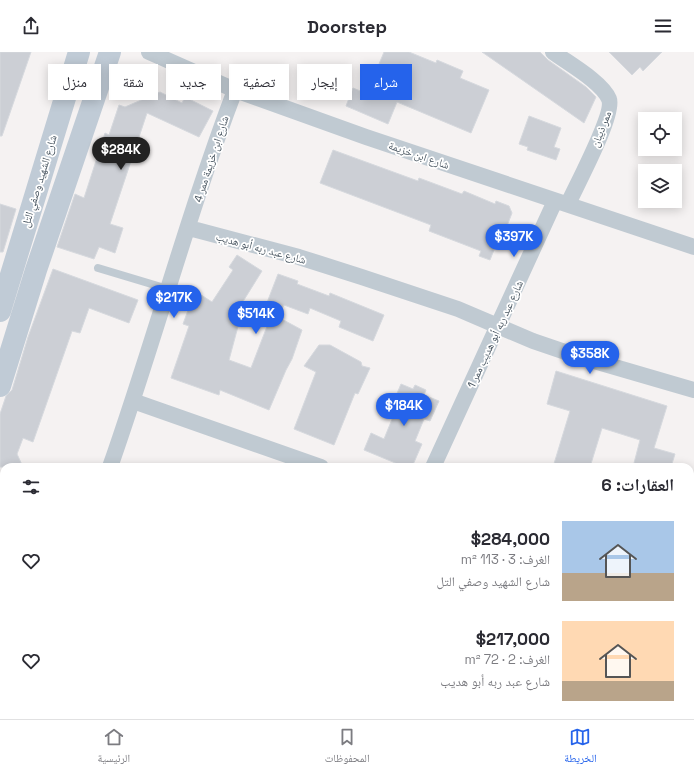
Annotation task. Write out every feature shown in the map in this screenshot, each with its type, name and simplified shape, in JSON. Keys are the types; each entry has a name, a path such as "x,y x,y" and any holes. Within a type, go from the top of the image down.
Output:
{"main road":[{"name":"شارع الشهيد وصفي التل","path":"0,311 78,52"},
{"path":"0,386 36,270 110,52"}],"street":[{"name":"شارع ابن خزيمة","path":"149,52 229,87"},
{"name":"ممر ذيبان","path":"553,52 600,88 608,98 610,106 606,121 562,202"},
{"name":"شارع ابن خزيمة ممر 4","path":"189,228 232,100"},
{"name":"شارع ابن خزيمة","path":"263,100 366,137 694,247"},
{"name":"شارع عبد ربه أبو هديب ممر 1","path":"435,463 498,327 562,202"},
{"path":"111,463 189,228"},
{"name":"شارع عبد ربه أبو هديب","path":"189,228 362,277 458,309 533,341 577,356 694,390"},
{"path":"133,401 310,463"}],"lane":[{"path":"98,268 168,289"}],"building":[{"path":"0,52 31,52 2,136 0,136"},
{"path":"384,52 409,52 436,63 437,60 463,71 460,78 489,90 471,133 397,102 388,124 346,106 348,100 352,100 353,88 360,91 360,100 412,100 412,64 379,64"},
{"path":"482,52 540,52 548,60 586,87 596,97 584,123"},
{"path":"609,52 662,52 643,71 640,67 632,75"},
{"path":"160,92 166,95 166,100 176,100 182,103 184,100 191,100 213,111 199,137 147,113 110,224 123,228 115,253 99,247 94,259 57,247 75,194 84,198 105,133 109,135 119,105 125,107 141,100 158,100 158,93"},
{"path":"529,116 561,128 554,147 560,149 556,160 527,150 528,147 519,144"},
{"path":"333,150 418,181 419,178 462,194 464,191 495,204 496,201 509,206 512,213 507,226 504,225 490,260 479,256 481,251 429,231 431,225 320,183"},
{"path":"0,204 16,209 3,252 0,252"},
{"path":"237,255 262,271 234,316 240,319 229,360 251,368 271,316 263,313 278,274 298,281 297,284 329,296 330,293 384,315 373,341 339,327 341,321 310,308 308,314 284,305 278,317 302,330 292,359 269,410 220,390 219,395 171,378 189,326 183,324 195,291 212,302 233,270 229,267"},
{"path":"53,269 138,300 129,323 89,308 80,333 72,331 33,442 23,438 17,454 21,463 0,463 0,414 6,396 12,390 28,337"},
{"path":"319,345 330,345 361,362 362,366 370,368 358,394 355,393 334,445 294,429 316,372 304,366"},
{"path":"556,371 667,406 654,448 675,454 672,463 634,463 640,440 602,428 591,463 554,463 570,411 547,404"},
{"path":"401,384 413,389 415,385 426,390 424,395 439,401 430,421 424,419 415,441 422,444 414,463 395,463 364,450 371,433 384,439 397,407 392,405"}]}
